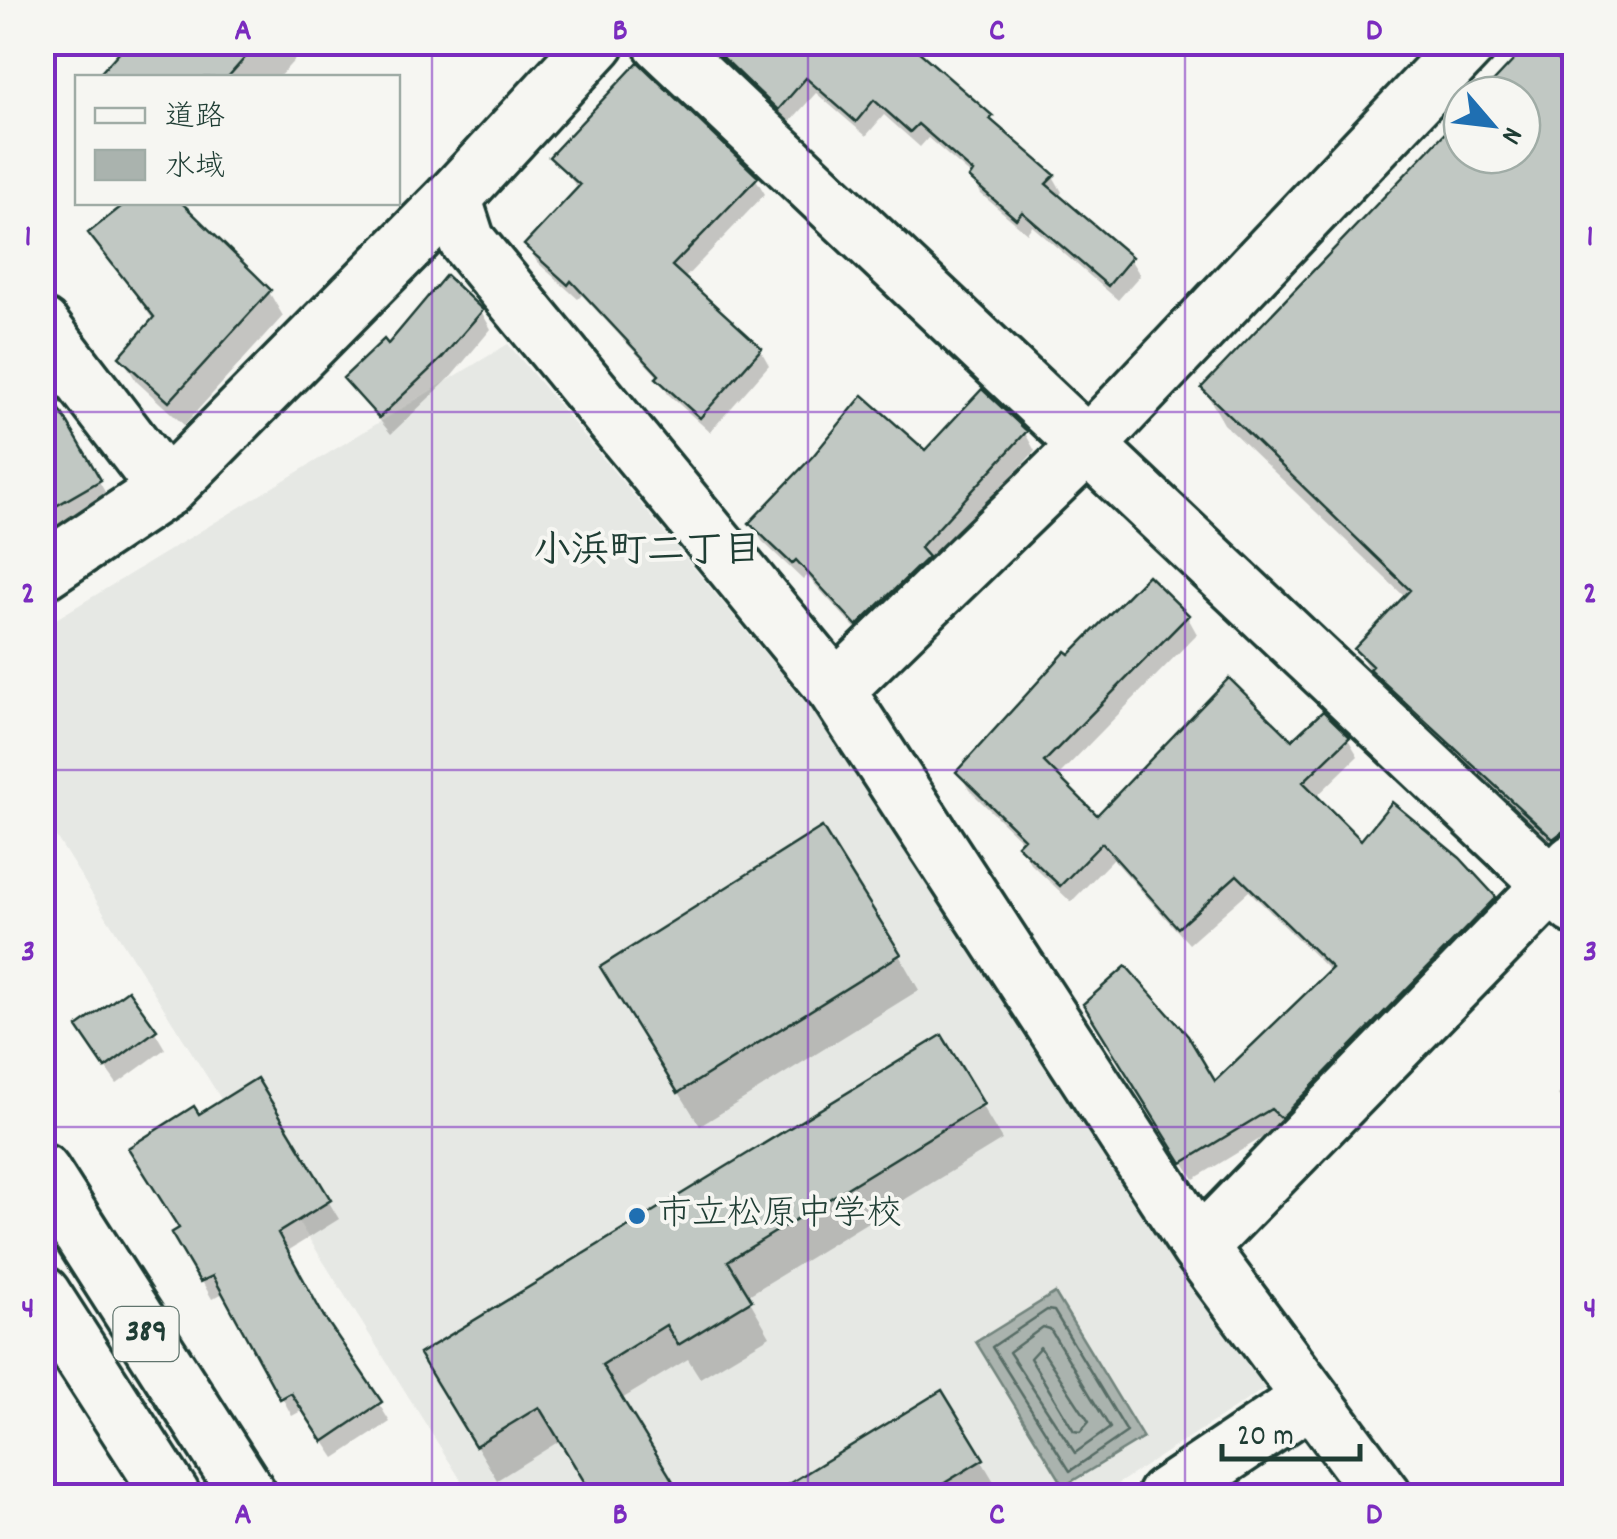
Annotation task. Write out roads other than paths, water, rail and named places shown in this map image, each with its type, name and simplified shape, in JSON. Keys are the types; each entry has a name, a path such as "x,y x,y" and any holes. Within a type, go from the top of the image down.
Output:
{"main road":[{"path":"42,572 166,489 452,198 597,42"},
{"path":"661,42 1086,446 1567,884 1200,1247"},
{"path":"836,690 1086,446 1470,42"},
{"path":"452,198 467,241 836,690 1200,1247 1308,1400 1384,1496"},
{"path":"42,327 166,489"},
{"name":"389","path":"42,1172 250,1496"},
{"name":"389","path":"42,1294 172,1496"},
{"path":"1164,1496 1308,1400"}],"water":[{"path":"1055,1293 1143,1438 1064,1486 976,1342"}],"place":[{"name":"市立松原中学校","path":"637,1216"}],"district":[{"name":"小浜町二丁目","path":"647,553"}]}
